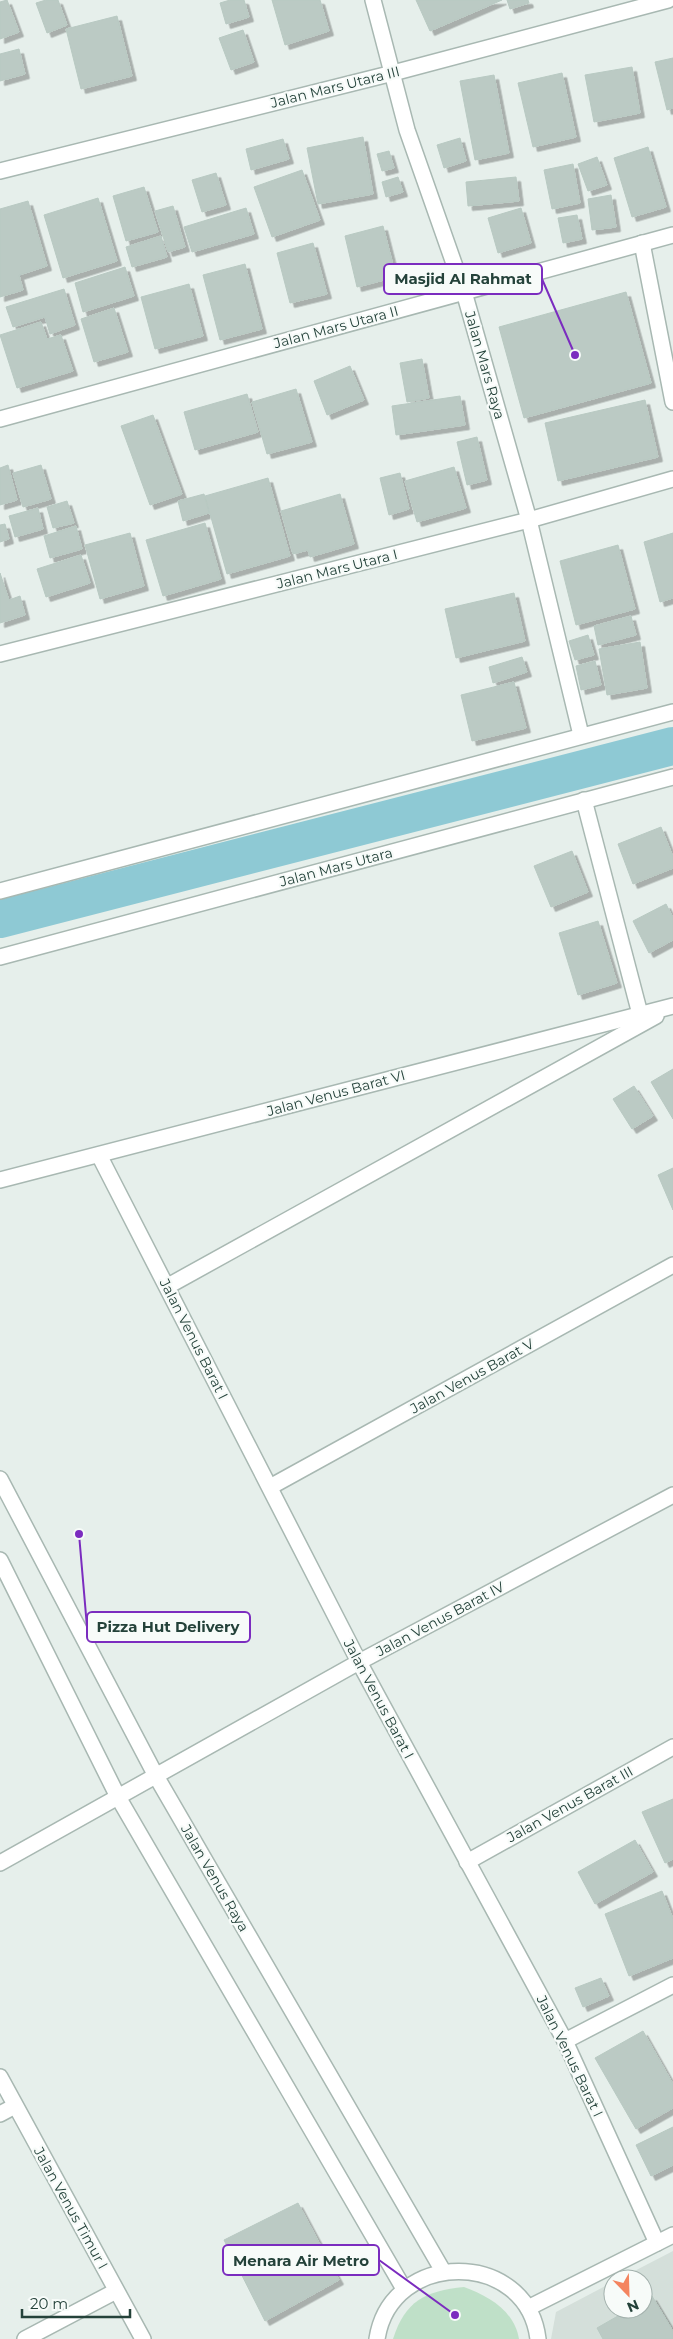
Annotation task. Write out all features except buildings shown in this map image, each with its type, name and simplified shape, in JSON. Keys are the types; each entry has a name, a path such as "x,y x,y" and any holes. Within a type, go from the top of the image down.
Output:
{"street":[{"name":"Jalan Mars Raya","path":"373,0 407,130 464,292 529,520 581,735"},
{"name":"Jalan Mars Utara III","path":"0,171 393,73 668,0"},
{"name":"Jalan Mars Utara II","path":"0,419 673,235"},
{"path":"642,243 673,402"},
{"name":"Jalan Mars Utara I","path":"0,654 529,520 673,479"},
{"path":"0,890 673,712"},
{"name":"Jalan Mars Utara","path":"0,957 673,777"},
{"path":"584,800 640,1014"},
{"name":"Jalan Venus Barat VI","path":"0,1180 673,1006"},
{"name":"Jalan Venus Barat VI","path":"168,1286 673,1006"},
{"name":"Jalan Venus Barat I","path":"99,1155 168,1286 359,1662 565,2041 657,2244"},
{"name":"Jalan Venus Barat V","path":"270,1487 673,1265"},
{"name":"Jalan Venus Raya","path":"0,1479 156,1776 443,2271"},
{"name":"Jalan Venus Barat IV","path":"0,1863 359,1662 673,1495"},
{"path":"0,1560 118,1797 404,2289"},
{"name":"Jalan Venus Barat III","path":"467,1862 673,1747"},
{"path":"565,2041 673,1985"},
{"name":"Jalan Venus Timur I","path":"0,2077 144,2339"},
{"path":"0,2114 15,2106"},
{"path":"528,2308 673,2235"},
{"path":"377,2339 379,2328 389,2307 404,2289 422,2278 443,2271 468,2270 491,2277 512,2290 528,2308 537,2329 538,2339"},
{"path":"25,2339 116,2291"}],"shaded area":[{"path":"673,2251 673,2339 551,2339 556,2312 603,2287 603,2319 653,2319 653,2269 638,2269"}],"green space":[{"path":"464,2287 491,2300 506,2312 512,2320 519,2339 393,2339 404,2315 418,2300 438,2291"}],"waterway":[{"path":"0,919 673,746"}],"place":[{"name":"Masjid Al Rahmat","path":"575,355"},
{"name":"Pizza Hut Delivery","path":"79,1534"},
{"name":"Menara Air Metro","path":"455,2315"}]}
